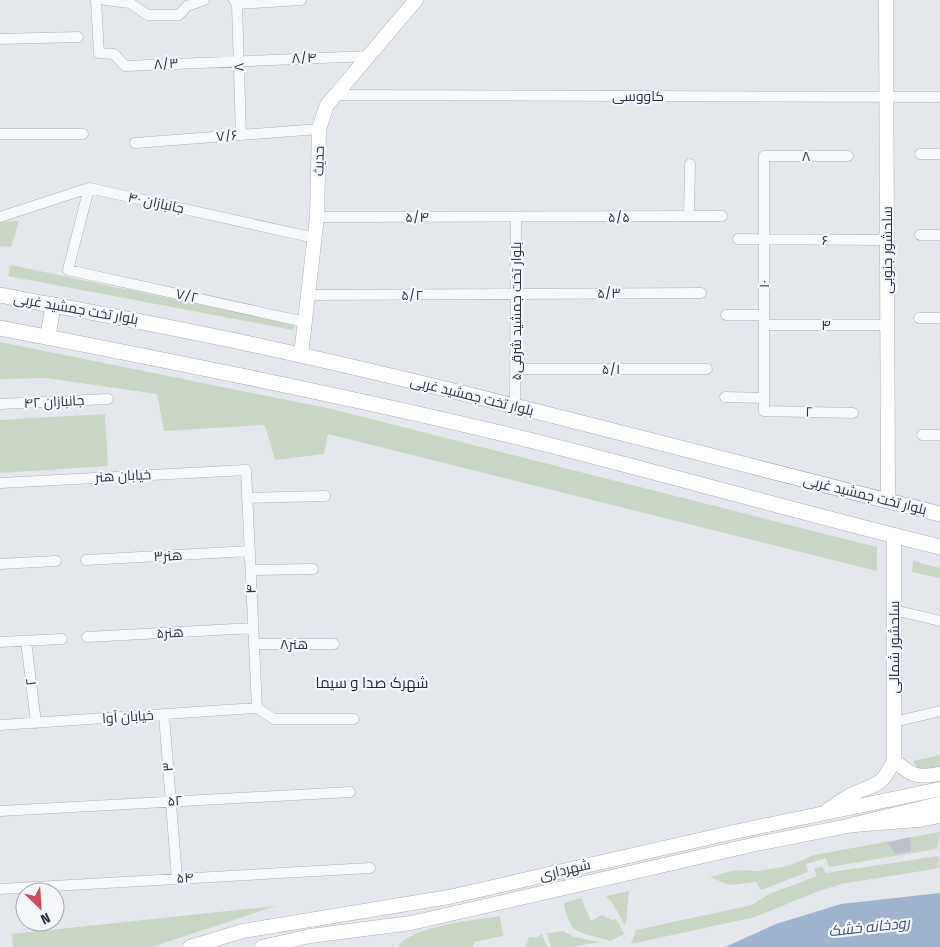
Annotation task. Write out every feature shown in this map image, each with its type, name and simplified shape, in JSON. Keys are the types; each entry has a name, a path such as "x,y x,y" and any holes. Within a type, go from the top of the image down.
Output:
{"main road":[{"name":"بلوار تخت جمشید غربی","path":"0,295 149,322 301,355 515,406 940,514"},
{"path":"48,337 53,305"},
{"path":"0,328 303,387 514,437 894,535 938,549"},
{"path":"853,825 940,804"}],"street":[{"name":"۸/۳","path":"96,0 99,53 114,54 125,66 239,60"},
{"path":"105,0 130,3 148,15 179,15 187,6 204,0"},
{"path":"236,2 301,0"},
{"name":"حدیث","path":"301,355 317,217 320,129 327,105 416,0"},
{"name":"سلحشور جنوبی","path":"886,0 888,500"},
{"name":"۸","path":"236,2 241,135"},
{"path":"0,39 78,38"},
{"name":"۸/۴","path":"239,60 369,56"},
{"name":"کاووسی","path":"336,96 940,97"},
{"name":"۷/۶","path":"135,143 320,129"},
{"path":"0,134 82,134"},
{"path":"920,154 940,154"},
{"name":"۸","path":"764,156 848,156"},
{"name":"۱۰","path":"764,156 764,412"},
{"path":"689,216 690,164"},
{"path":"0,217 89,188"},
{"name":"۴۰ جانبازان","path":"89,188 315,238"},
{"name":"۷/۲","path":"89,188 68,270 305,322"},
{"name":"۵/۵","path":"516,217 722,216"},
{"name":"۵/۴","path":"317,217 516,217"},
{"name":"بلوار تخت جمشید شرقی۵","path":"515,406 516,217"},
{"path":"920,235 940,235"},
{"name":"۶","path":"738,239 887,240"},
{"name":"۵/۳","path":"516,294 701,293"},
{"name":"۵/۲","path":"308,296 516,294"},
{"name":"۴","path":"726,315 764,320 887,325"},
{"path":"919,318 940,318"},
{"name":"۵/۱","path":"516,369 707,370"},
{"path":"725,397 764,398"},
{"name":"۴۲ جانبازان","path":"0,404 108,398"},
{"name":"۲","path":"764,412 853,413"},
{"path":"922,435 940,435"},
{"name":"۴","path":"246,470 257,708"},
{"name":"خیابان هنر","path":"0,483 246,470"},
{"path":"247,498 325,496"},
{"name":"سلحشور شمالی","path":"894,535 894,760"},
{"name":"هنر۳","path":"86,560 250,551"},
{"path":"0,564 56,562"},
{"path":"251,570 312,569"},
{"path":"894,610 940,621"},
{"name":"هنر۵","path":"87,637 253,628"},
{"path":"0,642 62,639"},
{"name":"۲","path":"26,641 36,723"},
{"name":"هنر۸","path":"254,644 334,644"},
{"path":"257,708 274,719 354,719"},
{"name":"خیابان آوا","path":"0,726 257,708"},
{"path":"894,722 940,711"},
{"name":"۳","path":"164,715 177,879"},
{"path":"821,814 851,794 879,785 888,773 894,760 907,772 921,778 940,774"},
{"name":"شهرداری","path":"190,947 243,931 450,897 940,789"},
{"name":"۵۲","path":"0,811 350,792"},
{"name":"شهرداری","path":"262,947 310,936 412,923 756,844 853,825 918,820 940,816"},
{"name":"۵۴","path":"0,889 370,868"}],"green space":[{"path":"19,221 11,247 0,246 0,222"},
{"path":"11,265 295,325 293,330 8,276"},
{"path":"0,342 327,408 877,547 877,571 328,434 324,454 275,460 265,425 164,431 157,394 46,378 0,379"},
{"path":"105,414 108,466 0,473 0,420"},
{"path":"913,561 940,568 940,578 912,572"},
{"path":"940,755 940,767 920,771 913,761"},
{"path":"940,832 937,849 829,867 826,858 806,864 808,872 761,890 756,882 729,885 710,877 735,870 757,871 788,866 814,855"},
{"path":"938,856 940,868 841,884 755,917 631,944 636,930 752,905 769,894 817,876 814,869 822,866 826,873"},
{"path":"629,891 626,923 624,924 612,902 606,896"},
{"path":"581,898 591,921 602,915 612,920 616,919 624,934 610,941 584,934 574,928 564,903"},
{"path":"276,906 152,947 13,947 12,934 65,932 65,928"},
{"path":"500,916 503,936 474,942 473,947 398,947 405,940 429,929"},
{"path":"563,931 574,937 599,942 572,947 551,947 547,933"},
{"path":"542,934 547,947 526,947 529,937 536,938"}],"water":[{"name":"رودخانه خشک","path":"940,893 940,947 725,947 776,924 841,904"}],"building":[{"path":"910,837 911,851 896,854 888,843"}],"district":[{"name":"شهرک صدا و سیما","path":"372,683"}]}
